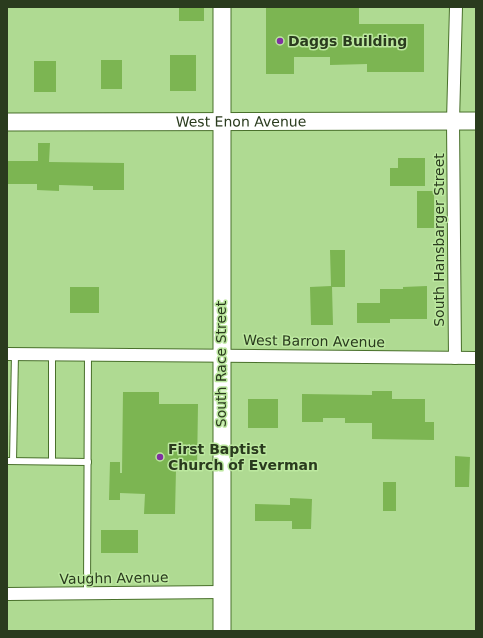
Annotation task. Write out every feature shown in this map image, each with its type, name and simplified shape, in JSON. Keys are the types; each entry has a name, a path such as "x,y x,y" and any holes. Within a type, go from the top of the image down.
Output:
{"main road":[{"name":"South Race Street","path":"222,7 222,631"},
{"name":"West Enon Avenue","path":"7,122 476,121"}],"street":[{"name":"South Hansbarger Street","path":"455,358 453,121 456,7"},
{"name":"West Barron Avenue","path":"11,354 476,358"},
{"name":"Vaughn Avenue","path":"7,594 221,592"}],"lane":[{"path":"11,354 10,461 88,462"},
{"path":"52,354 52,461"},
{"path":"86,593 88,354"}],"building":[{"path":"179,7 204,7 204,21 179,21"},
{"path":"266,7 359,7 359,24 424,24 424,72 367,72 367,64 330,65 330,57 294,57 294,74 266,74"},
{"path":"170,55 196,55 196,91 170,91"},
{"path":"101,60 122,60 122,89 101,89"},
{"path":"34,61 56,61 56,92 34,92"},
{"path":"38,143 50,143 49,162 124,163 124,190 93,190 93,186 59,185 59,191 37,190 37,184 7,184 7,161 38,161"},
{"path":"398,158 425,158 425,186 390,186 390,168 398,168"},
{"path":"417,191 434,191 434,228 417,228"},
{"path":"330,250 345,250 345,287 332,287 333,325 311,325 310,287 331,286"},
{"path":"427,286 427,319 390,319 390,323 357,323 357,303 380,303 380,289 403,289 403,287"},
{"path":"70,287 99,287 99,313 70,313"},
{"path":"372,391 392,391 392,399 425,399 425,422 434,422 434,440 372,439 372,423 345,423 345,418 323,418 323,422 302,422 302,394 372,395"},
{"name":"First Baptist Church of Everman","path":"123,392 159,392 159,404 198,404 197,470 176,469 175,514 144,514 145,494 120,493 120,500 109,500 110,462 120,462 120,473 122,473"},
{"path":"248,399 278,399 278,428 248,428"},
{"path":"455,456 470,457 469,487 455,487"},
{"path":"383,482 396,482 396,511 383,511"},
{"path":"290,498 312,499 311,529 292,529 292,521 255,521 255,504 290,505"},
{"path":"101,530 138,530 138,553 101,553"}],"place":[{"name":"Daggs Building","path":"280,41"},
{"name":"First Baptist Church of Everman","path":"160,457"}]}
